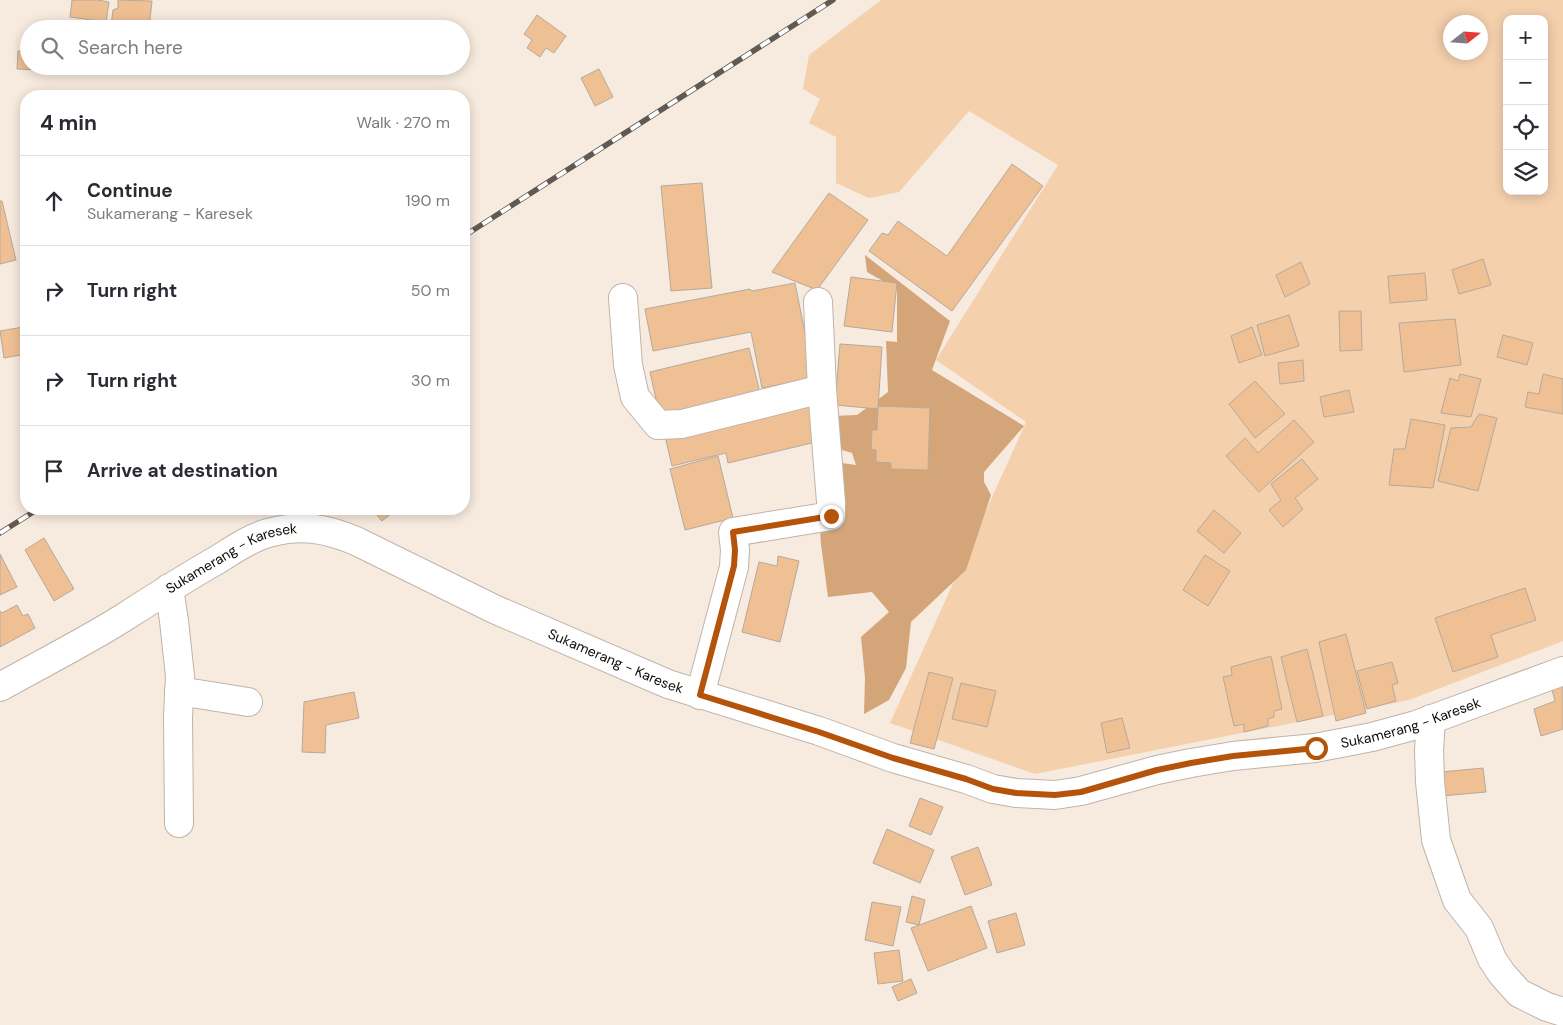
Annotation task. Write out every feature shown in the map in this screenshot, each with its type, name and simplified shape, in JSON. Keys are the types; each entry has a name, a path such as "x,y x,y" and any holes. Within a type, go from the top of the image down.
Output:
{"street":[{"path":"623,298 628,365 635,397 658,425 682,424 822,389"},
{"path":"700,695 734,566 733,532 831,516 818,302"},
{"name":"Sukamerang - Karesek","path":"0,687 92,636 244,544 266,534 288,529 310,528 333,532 356,542 494,609 659,680 893,758 966,779 993,789 1016,793 1048,795 1081,792 1157,770 1191,763 1233,756 1345,743 1396,731 1563,672"},
{"path":"169,588 179,667 179,823"},
{"path":"179,691 248,702"},
{"path":"1431,719 1429,750 1430,782 1436,840 1457,900 1479,928 1492,959 1502,974 1519,992 1547,1008 1563,1012"}],"shaded area":[{"path":"881,0 1563,0 1563,641 1409,700 1035,774 890,723 1026,422 936,360 1058,165 969,111 899,192 869,198 836,183 836,137 809,123 820,99 803,89 809,55"},
{"path":"865,255 950,321 932,370 1024,426 984,472 984,482 991,495 966,570 911,622 906,668 889,700 864,714 865,678 861,637 889,612 872,592 828,597 821,544 818,499 842,463 856,465 852,453 832,447 833,416 857,415 888,392 886,341 897,342 897,289 867,272"}],"building":[{"path":"72,0 109,2 106,20 70,17"},
{"path":"118,0 152,1 150,20 112,20 113,10 118,8"},
{"path":"537,15 566,36 554,53 546,48 540,57 527,48 532,40 524,34"},
{"path":"18,51 20,51 20,69 17,69"},
{"path":"599,69 613,97 595,106 581,78"},
{"path":"1012,164 1043,186 952,311 869,251 882,233 888,235 898,221 947,256"},
{"path":"702,183 712,288 671,291 661,186"},
{"path":"829,193 868,220 817,290 772,272"},
{"path":"0,201 2,201 16,260 0,264"},
{"path":"1483,259 1491,285 1459,294 1452,270"},
{"path":"1301,262 1310,284 1285,297 1276,275"},
{"path":"1425,273 1427,300 1390,303 1388,276"},
{"path":"851,277 897,283 892,332 844,326"},
{"path":"795,283 814,378 762,388 751,332 653,351 645,309 750,289 752,291"},
{"path":"1339,311 1361,311 1362,350 1340,351"},
{"path":"1289,315 1299,346 1265,356 1257,325"},
{"path":"1455,319 1461,365 1404,372 1399,323"},
{"path":"1252,327 1262,355 1239,363 1231,336"},
{"path":"20,328 20,355 4,358 0,331"},
{"path":"1503,335 1533,343 1527,365 1497,357"},
{"path":"840,344 882,347 878,409 835,405"},
{"path":"749,348 760,393 660,417 650,372"},
{"path":"1303,360 1304,381 1280,384 1278,363"},
{"path":"1460,374 1481,379 1471,417 1441,413 1450,378 1458,381"},
{"path":"1543,374 1563,379 1563,414 1525,407 1528,392 1539,394"},
{"path":"1255,381 1285,414 1255,438 1229,404"},
{"path":"1349,390 1354,412 1324,417 1320,397"},
{"path":"810,401 820,441 728,463 726,453 672,466 665,436"},
{"path":"878,406 930,408 928,470 891,469 891,463 876,462 876,450 871,449 872,430 877,430"},
{"path":"1479,414 1497,418 1478,491 1438,481 1451,428 1471,427"},
{"path":"1411,419 1445,425 1433,488 1389,485 1394,449 1405,449"},
{"path":"1294,420 1314,442 1259,492 1226,456 1245,438 1258,453"},
{"path":"718,456 733,518 685,530 670,469"},
{"path":"1302,459 1318,479 1295,498 1303,509 1283,527 1269,510 1281,500 1271,484"},
{"path":"1214,510 1241,533 1224,553 1197,531"},
{"path":"377,515 390,515 382,521"},
{"path":"44,538 74,589 54,601 25,550"},
{"path":"0,554 17,587 0,595"},
{"path":"1205,555 1230,571 1208,606 1183,590"},
{"path":"778,556 799,561 780,642 742,632 759,562 777,566"},
{"path":"1525,588 1536,620 1491,635 1498,657 1453,672 1435,618"},
{"path":"17,605 23,616 28,614 35,628 0,647 0,611 2,613"},
{"path":"1346,634 1366,713 1336,721 1319,642"},
{"path":"1307,649 1323,716 1297,722 1281,657"},
{"path":"1271,656 1282,709 1274,711 1274,717 1268,719 1268,726 1244,732 1244,724 1234,726 1223,677 1232,675 1231,667"},
{"path":"1392,662 1398,683 1392,685 1396,701 1367,709 1357,671"},
{"path":"929,672 953,678 934,749 910,743"},
{"path":"1563,682 1563,729 1541,736 1534,709 1555,701 1551,686"},
{"path":"961,683 996,691 987,727 952,719"},
{"path":"354,692 359,718 326,725 325,753 302,752 304,702"},
{"path":"1122,718 1130,748 1107,753 1101,723"},
{"path":"1483,768 1486,792 1442,796 1441,772"},
{"path":"920,798 943,807 931,835 909,826"},
{"path":"887,829 934,850 920,883 873,863"},
{"path":"978,847 992,885 965,895 951,857"},
{"path":"912,896 925,900 919,925 906,922"},
{"path":"872,902 901,907 893,946 865,940"},
{"path":"971,906 987,948 928,971 911,928"},
{"path":"1016,913 1025,945 997,953 988,921"},
{"path":"899,950 903,981 878,984 874,953"},
{"path":"911,979 917,993 898,1001 892,987"}],"railway":[{"path":"470,232 833,0"},
{"path":"0,533 28,515"}],"route":[{"path":"831,516 733,532 734,566 700,695 760,712 893,758 966,779 993,789 1016,793 1055,795 1081,792 1157,770 1191,763 1233,756 1316,748"}]}
